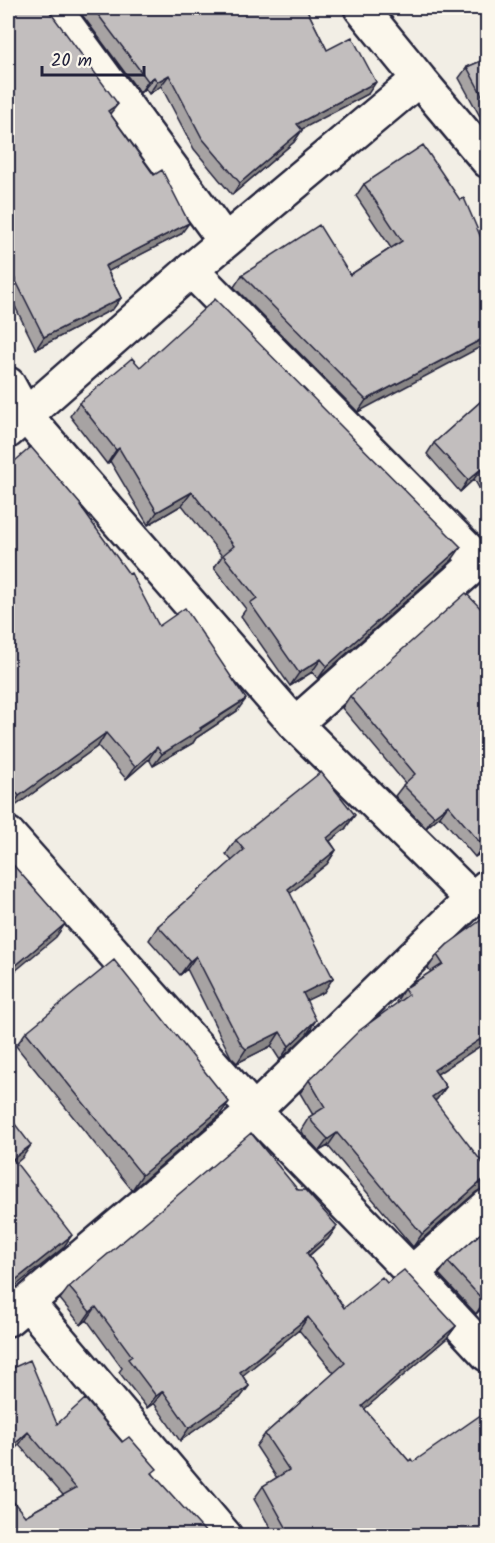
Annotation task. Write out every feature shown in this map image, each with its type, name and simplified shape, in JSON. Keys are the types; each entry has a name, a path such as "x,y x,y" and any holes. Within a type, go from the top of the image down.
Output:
{"street":[{"path":"54,8 225,241"},
{"path":"361,8 488,161"},
{"path":"16,423 190,270 419,79"},
{"path":"190,270 483,558 295,724"},
{"path":"8,384 16,423 295,724 480,892 254,1111 17,1311 225,1536"},
{"path":"8,834 254,1111 412,1273 488,1355"},
{"path":"412,1273 488,1206"}],"building":[{"path":"8,8 47,8 118,104 108,111 154,175 162,170 189,223 105,266 121,298 44,337 8,265"},
{"path":"93,8 306,8 327,50 352,37 376,82 297,124 302,130 240,183 202,138 169,75 157,82 154,77 148,81"},
{"path":"488,58 488,106 467,67"},
{"path":"423,145 460,200 464,198 488,254 488,336 366,400 242,275 319,225 350,275 402,241 364,184"},
{"path":"215,299 461,547 327,666 321,659 299,673 250,603 257,598 223,555 234,546 192,492 157,512 119,448 116,450 79,403 132,358 140,367"},
{"path":"488,395 488,479 482,468 468,480 434,443"},
{"path":"31,447 81,505 129,574 131,573 159,626 185,608 246,699 162,754 157,747 135,767 106,733 19,796 8,780 8,467"},
{"path":"466,593 488,614 488,843 483,846 448,805 434,816 403,785 415,774 350,696"},
{"path":"321,772 355,815 327,838 336,850 288,889 333,978 303,993 316,1020 289,1046 280,1032 246,1049 241,1044 196,956 190,961 158,926 244,850 236,840"},
{"path":"8,859 65,924 8,972"},
{"path":"488,915 488,1034 434,1070 446,1087 432,1097 488,1170 488,1178 484,1179 422,1234 337,1133 328,1139 313,1123 309,1117 325,1107 309,1080 360,1030 408,995 404,989 443,964 437,955 447,945"},
{"path":"114,960 229,1102 142,1175 26,1032"},
{"path":"8,1115 31,1145 13,1159 72,1235 8,1286"},
{"path":"251,1133 298,1190 305,1190 337,1226 307,1253 344,1308 382,1277 387,1283 404,1270 456,1326 362,1406 409,1461 411,1459 413,1462 488,1410 488,1536 291,1536 263,1486 289,1470 265,1434 345,1363 308,1317 240,1372 249,1386 189,1428 163,1391 156,1396 128,1359 132,1356 96,1307 90,1312 69,1287"},
{"path":"488,1227 488,1299 484,1301 448,1262"},
{"path":"30,1360 57,1424 85,1399 122,1442 129,1437 157,1469 152,1473 209,1536 8,1536 8,1495 25,1516 76,1488 28,1432 8,1450 8,1370"}]}
